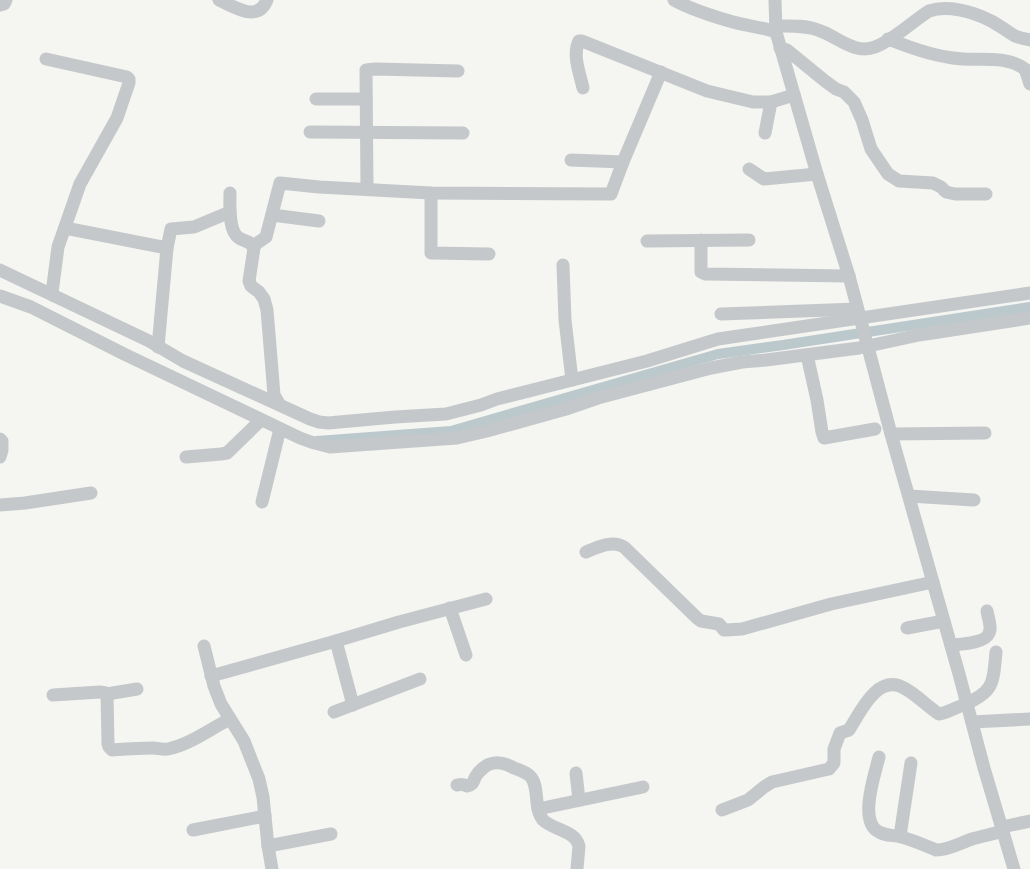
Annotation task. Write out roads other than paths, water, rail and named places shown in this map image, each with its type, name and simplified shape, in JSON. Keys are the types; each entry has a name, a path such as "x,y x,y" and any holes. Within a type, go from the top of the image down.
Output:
{"street":[{"path":"0,5 4,4 6,0"},
{"path":"219,0 252,13 256,12 266,4 267,0"},
{"path":"674,0 697,5 734,22 776,29 793,26 819,30 846,44 863,48 874,47 888,40 921,16 936,9 953,9 971,13 988,19 1016,37 1030,40"},
{"path":"775,0 776,29 780,48 816,174 849,276 891,434 1014,869"},
{"path":"888,40 916,50 954,59 998,59 1012,62 1025,69 1030,84"},
{"path":"583,88 577,65 576,48 579,41 707,91 753,102 771,102 794,95"},
{"path":"780,48 787,50 825,81 836,89 844,92 854,102 862,120 871,149 888,174 898,181 933,183 941,187 946,192 986,194"},
{"path":"46,59 127,77 130,79 130,83 117,118 80,184 58,247 52,293 54,296"},
{"path":"367,189 366,70 458,70"},
{"path":"254,246 266,236 280,184 431,193 611,194 661,72"},
{"path":"316,99 366,99"},
{"path":"765,133 771,102"},
{"path":"310,132 463,133"},
{"path":"571,160 623,162"},
{"path":"749,169 764,179 816,174"},
{"path":"230,193 230,212 233,232 239,238 250,242 254,246 250,281 252,286 264,299 267,310 274,395 280,405"},
{"path":"431,193 431,253 489,254"},
{"path":"158,347 167,248 171,229 194,227 230,212"},
{"path":"272,215 319,221"},
{"path":"65,228 167,248"},
{"path":"701,240 700,267 701,272 705,274 849,276"},
{"path":"647,241 749,240"},
{"path":"563,265 565,320 572,380"},
{"path":"0,270 158,347 183,361 318,422 328,423 446,414 647,361 718,339 1030,293"},
{"path":"0,296 31,307 131,358 280,429 311,442 330,446 457,438 487,431 566,409 598,398 711,368 742,362 807,355 919,335 1030,318"},
{"path":"721,314 860,318"},
{"path":"807,355 824,438 875,429"},
{"path":"186,457 227,453 261,420"},
{"path":"262,502 280,429"},
{"path":"891,434 985,433"},
{"path":"0,439 2,441 0,457"},
{"path":"0,505 90,493"},
{"path":"909,496 974,500"},
{"path":"586,552 601,546 619,544 624,547 697,618 701,621 719,624 726,630 742,629 832,604 933,582"},
{"path":"211,676 399,622 486,599"},
{"path":"450,608 466,655"},
{"path":"951,645 984,640 989,634 990,629 987,611"},
{"path":"907,628 944,621"},
{"path":"336,641 353,705"},
{"path":"204,646 211,676 221,704 244,741 259,779 263,797 272,869"},
{"path":"722,810 748,800 772,782 830,769 834,763 834,749 840,733 849,730 858,712 867,701 877,691 888,685 897,684 905,688 939,714 967,704 980,697 989,689 993,676 996,652"},
{"path":"334,712 420,679"},
{"path":"53,695 100,692 107,694 137,689"},
{"path":"107,694 108,744 112,750 153,748 164,750 169,749 192,740 230,719"},
{"path":"972,722 1030,719"},
{"path":"879,756 870,800 870,822 873,828 879,833 900,836 936,850 941,850 1030,821"},
{"path":"457,785 460,784 470,786 476,775 490,764 502,763 530,776 534,781 538,809 544,821 565,831 578,842 580,846 577,869"},
{"path":"900,836 912,763"},
{"path":"576,773 579,800"},
{"path":"538,809 644,787"},
{"path":"193,830 265,816"},
{"path":"268,846 331,834"}],"waterway":[{"path":"317,441 451,431 718,354 1030,307"}]}
